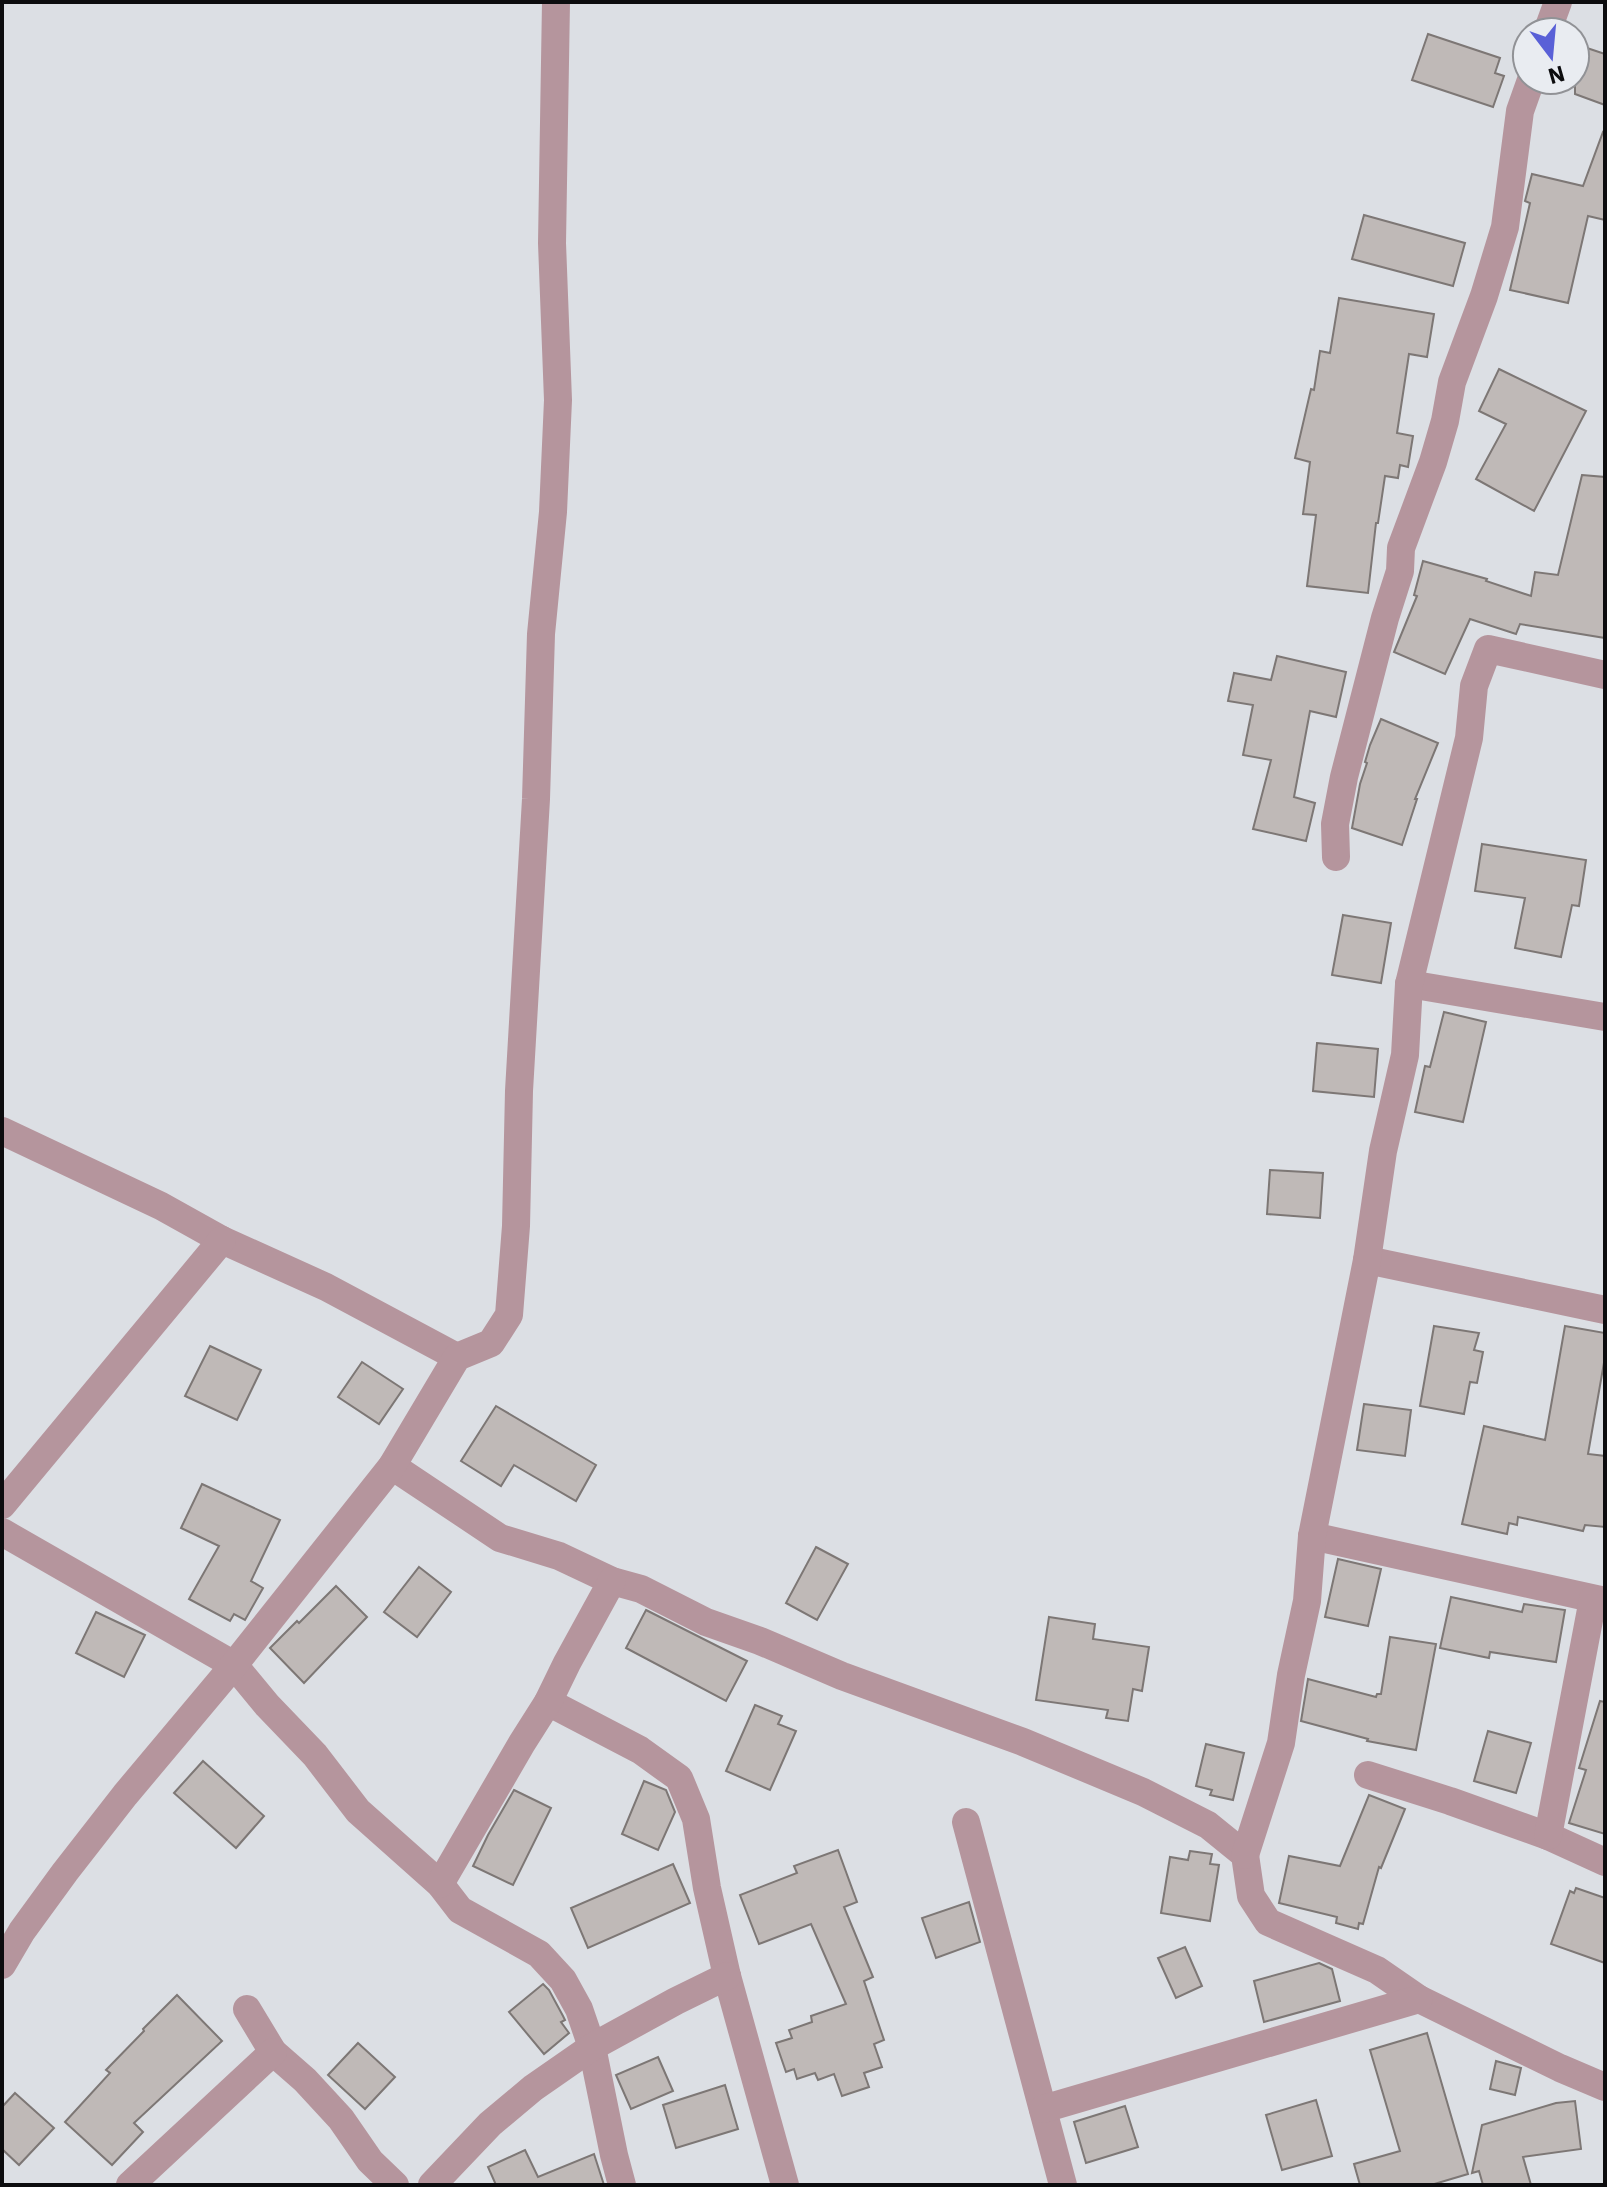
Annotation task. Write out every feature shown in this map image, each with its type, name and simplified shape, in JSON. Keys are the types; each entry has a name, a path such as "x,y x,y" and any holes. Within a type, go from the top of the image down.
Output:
{"street":[{"path":"2,1965 12,1926 234,1665 392,1466 457,1357 491,1343 509,1315 515,1241 519,1091 532,877 541,634 553,512 558,400 552,243 556,2"},
{"path":"1336,857 1335,824 1344,777 1400,571 1401,548 1433,462 1452,382 1484,296 1505,227 1520,111 1525,96"},
{"path":"1605,675 1488,649 1474,686 1469,738 1409,984 1405,1055 1383,1151 1367,1260 1312,1536 1307,1601 1291,1675 1281,1743 1245,1855 1251,1896 1268,1922 1377,1970 1419,1999 1605,2087"},
{"path":"1409,984 1605,1017"},
{"path":"2,1131 161,1206 222,1240 326,1287 457,1357"},
{"path":"2,1505 222,1240"},
{"path":"1367,1260 1605,1310"},
{"path":"392,1466 500,1538 559,1556 612,1581 641,1589 706,1622 1023,1742 1143,1792 1208,1825 1245,1855"},
{"path":"2,1532 234,1665 315,1755 358,1811 440,1884 460,1910 539,1954 563,1980 579,2009 592,2047 622,2185"},
{"path":"1312,1536 1599,1600 1548,1836"},
{"path":"440,1884 548,1702 612,1581"},
{"path":"548,1702 640,1750 679,1778 696,1819 707,1888 727,1976 785,2185"},
{"path":"1368,1775 1548,1836 1605,1862"},
{"path":"966,1822 1063,2185"},
{"path":"432,2185 490,2124 533,2088 592,2047 727,1976"},
{"path":"1043,2109 1419,1999"},
{"path":"247,2009 273,2052 305,2080 341,2119 370,2161 395,2185"},
{"path":"130,2185 273,2052"}],"building":[{"path":"1428,34 1500,58 1495,73 1504,76 1493,107 1412,80"},
{"path":"1591,49 1605,54 1605,105 1580,96 1591,96"},
{"path":"1603,132 1605,220 1588,216 1568,303 1510,290 1530,203 1525,201 1532,174 1583,186"},
{"path":"1364,215 1465,243 1453,286 1352,259"},
{"path":"1339,298 1434,314 1427,357 1409,354 1397,433 1413,436 1408,467 1400,465 1398,478 1385,476 1368,593 1307,586 1316,515 1303,514 1310,462 1295,458 1311,389 1314,390 1320,351 1330,353"},
{"path":"1499,369 1586,411 1534,511 1476,479 1506,424 1479,411"},
{"path":"1582,475 1605,477 1605,638 1520,624 1516,634 1470,619 1445,674 1394,652 1417,596 1414,595 1423,561 1487,579 1531,596 1535,572 1558,575"},
{"path":"1277,656 1346,672 1336,717 1310,711 1294,797 1315,803 1306,841 1253,829 1271,760 1243,755 1253,705 1228,701 1234,673 1271,680"},
{"path":"1381,719 1438,743 1415,799 1402,845 1352,828 1365,762"},
{"path":"1482,844 1586,860 1579,906 1572,905 1561,957 1515,948 1525,898 1475,891"},
{"path":"1343,915 1391,923 1381,983 1332,975"},
{"path":"1444,1012 1486,1022 1463,1122 1415,1112 1425,1066 1430,1067"},
{"path":"1317,1043 1378,1049 1374,1097 1313,1091"},
{"path":"1270,1170 1323,1173 1320,1218 1267,1214"},
{"path":"1434,1326 1479,1333 1474,1350 1483,1352 1477,1383 1470,1382 1464,1414 1420,1406"},
{"path":"1565,1326 1605,1333 1605,1357 1588,1454 1605,1456 1605,1527 1585,1525 1583,1531 1518,1517 1517,1525 1509,1523 1507,1534 1462,1524 1484,1426 1545,1440"},
{"path":"210,1346 261,1370 237,1420 185,1396"},
{"path":"362,1362 403,1389 379,1424 338,1397"},
{"path":"1364,1404 1411,1410 1405,1456 1357,1450"},
{"path":"496,1406 596,1465 576,1501 514,1465 501,1486 461,1461"},
{"path":"202,1484 280,1520 251,1581 263,1588 245,1620 234,1614 230,1621 189,1599 219,1546 181,1528"},
{"path":"816,1547 848,1564 817,1620 786,1603"},
{"path":"1338,1559 1381,1569 1368,1626 1325,1617"},
{"path":"419,1567 451,1592 417,1637 384,1612"},
{"path":"336,1586 367,1617 304,1683 270,1648"},
{"path":"1451,1597 1522,1612 1524,1604 1565,1610 1556,1662 1490,1652 1489,1658 1440,1648"},
{"path":"646,1610 747,1661 726,1701 626,1648"},
{"path":"96,1612 145,1635 124,1677 76,1653"},
{"path":"1049,1617 1095,1624 1093,1639 1149,1647 1142,1691 1133,1689 1128,1721 1106,1718 1108,1710 1036,1700"},
{"path":"1390,1637 1436,1644 1416,1750 1367,1741 1301,1721 1308,1679 1376,1697 1381,1694"},
{"path":"1600,1701 1605,1702 1605,1834 1569,1823 1586,1770 1579,1768"},
{"path":"755,1705 782,1716 778,1724 796,1731 770,1790 726,1771"},
{"path":"1488,1731 1531,1743 1516,1793 1474,1781"},
{"path":"1206,1744 1244,1753 1233,1800 1210,1795 1212,1790 1196,1786"},
{"path":"203,1761 264,1816 236,1848 174,1793"},
{"path":"644,1781 666,1790 675,1812 658,1850 622,1834"},
{"path":"514,1790 551,1808 513,1885 473,1866"},
{"path":"1369,1795 1405,1809 1379,1867 1363,1924 1359,1923 1358,1929 1336,1923 1337,1917 1279,1903 1289,1856 1340,1866"},
{"path":"838,1850 857,1902 844,1907 873,1977 864,1981 884,2040 874,2044 882,2067 864,2073 869,2087 842,2096 834,2074 818,2080 815,2073 797,2079 794,2069 786,2072 776,2043 792,2038 789,2030 812,2022 811,2016 846,2004 811,1924 759,1944 740,1895 797,1873 794,1866"},
{"path":"1190,1851 1212,1854 1210,1864 1219,1865 1210,1921 1161,1913 1170,1857 1188,1860"},
{"path":"673,1864 690,1903 588,1948 571,1908"},
{"path":"1576,1888 1605,1898 1605,1963 1551,1944 1570,1891 1574,1893"},
{"path":"969,1902 980,1942 936,1958 922,1918"},
{"path":"1185,1947 1202,1986 1176,1998 1158,1958"},
{"path":"1319,1963 1332,1969 1340,2001 1264,2022 1254,1981"},
{"path":"543,1984 563,2016 565,2020 561,2022 569,2033 544,2054 509,2012"},
{"path":"177,1995 222,2041 134,2123 143,2132 112,2165 65,2122 110,2073 106,2070"},
{"path":"1427,2033 1468,2174 1431,2185 1360,2185 1354,2164 1400,2151 1370,2050"},
{"path":"358,2043 395,2077 365,2109 328,2075"},
{"path":"658,2057 673,2091 631,2109 616,2075"},
{"path":"1496,2061 1521,2068 1515,2095 1490,2089"},
{"path":"725,2085 738,2129 676,2148 663,2105"},
{"path":"15,2093 54,2128 19,2165 2,2149 2,2107"},
{"path":"1316,2100 1332,2156 1282,2170 1266,2115"},
{"path":"1575,2101 1581,2149 1523,2157 1531,2185 1483,2185 1479,2171 1472,2173 1482,2125 1556,2103"},
{"path":"1125,2106 1138,2147 1086,2163 1074,2122"},
{"path":"525,2150 538,2177 594,2154 604,2185 496,2185 488,2167"}]}
